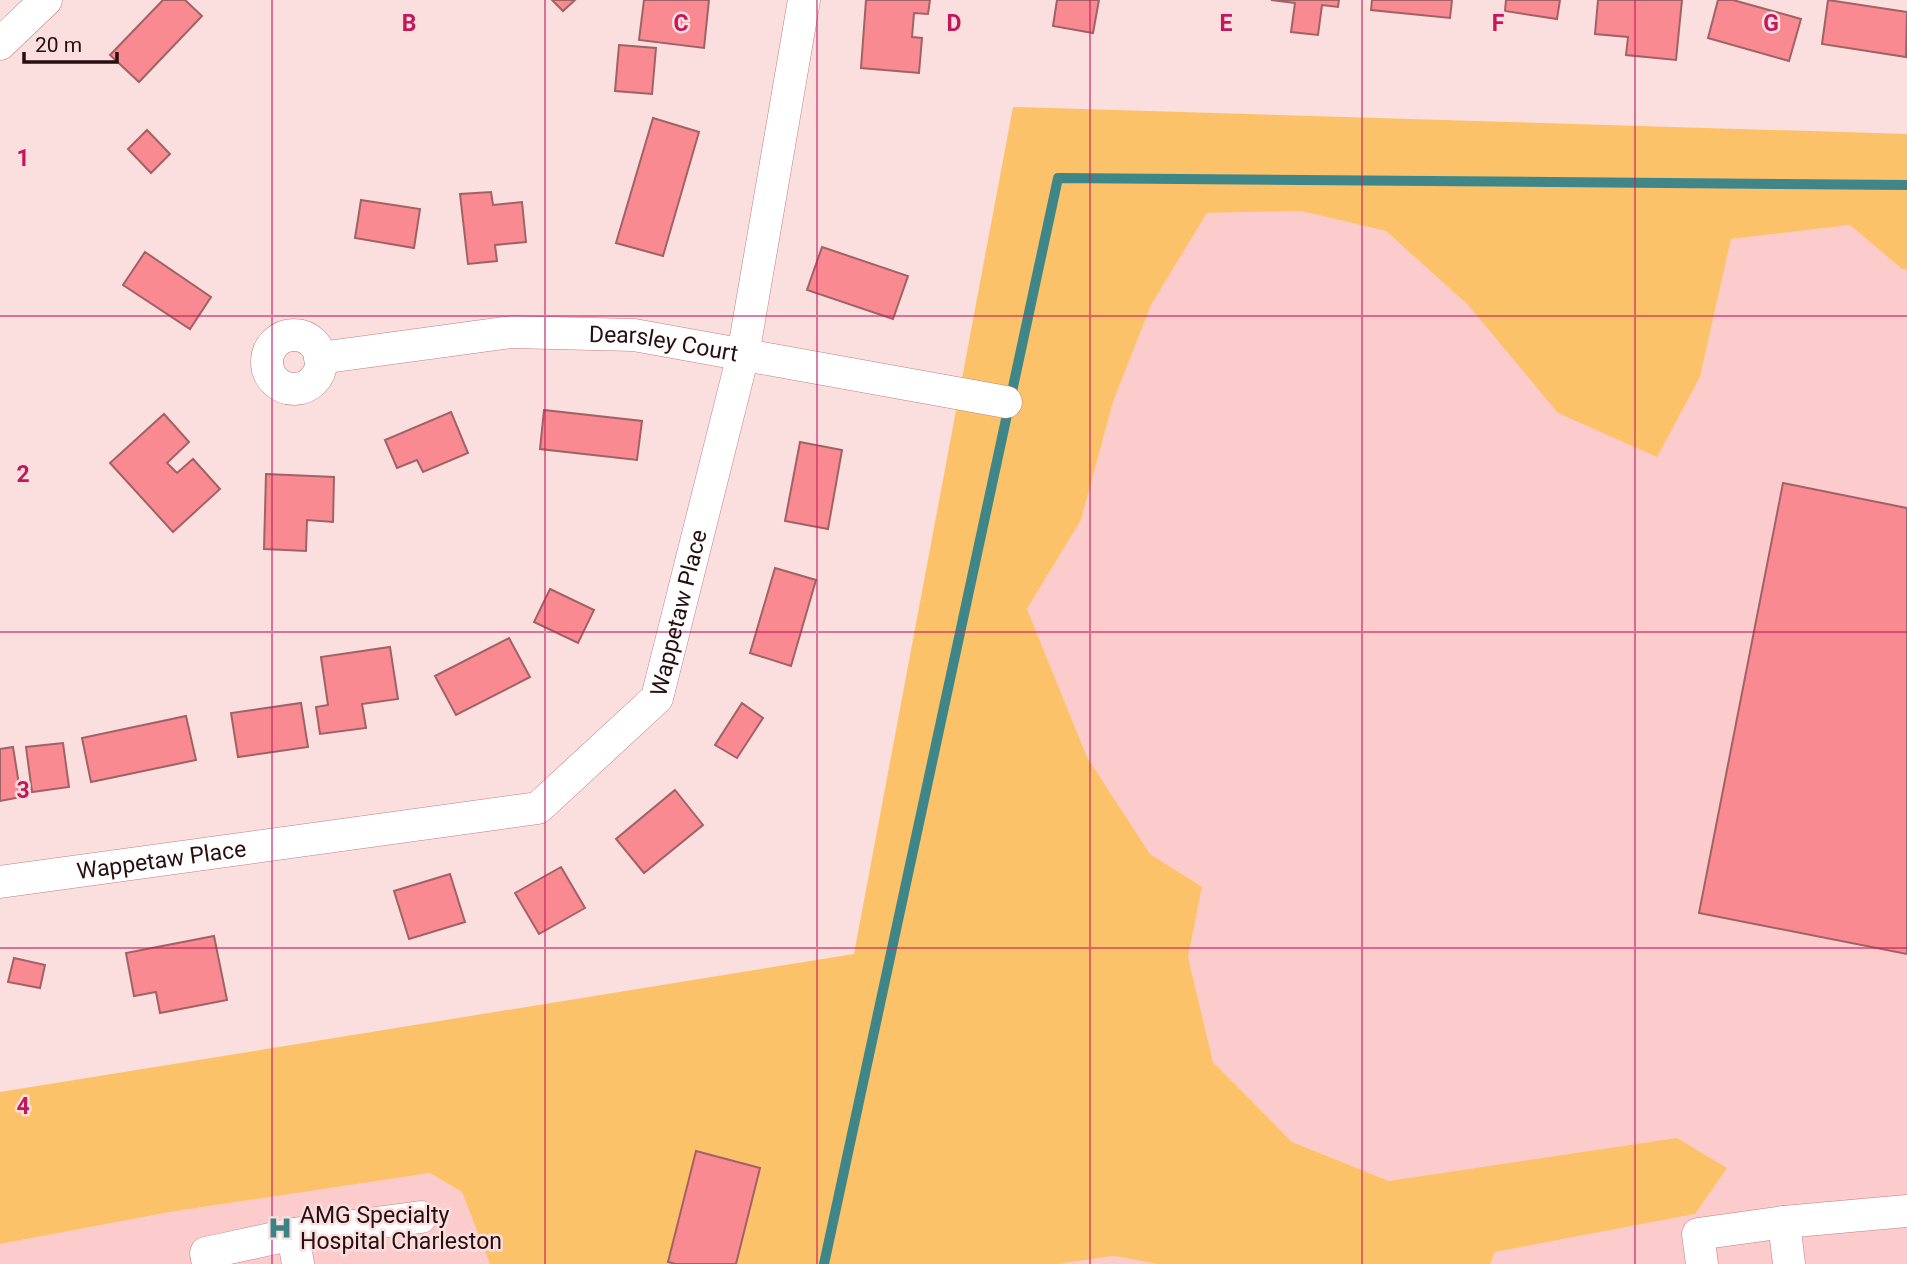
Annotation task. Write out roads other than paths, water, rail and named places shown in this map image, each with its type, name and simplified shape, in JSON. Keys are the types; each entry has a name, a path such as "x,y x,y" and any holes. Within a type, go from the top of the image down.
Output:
{"street":[{"path":"0,44 46,0"},
{"name":"Wappetaw Place","path":"0,882 538,808 657,698 743,355 804,0"},
{"name":"Dearsley Court","path":"320,358 511,332 634,334 1006,402"},
{"path":"1702,1264 1698,1234 1784,1222 1907,1211"},
{"path":"208,1264 206,1253 296,1249 421,1217"},
{"path":"1784,1222 1789,1264"}],"waterway":[{"path":"824,1264 1058,178 1907,185"}],"place":[{"name":"AMG Specialty Hospital Charleston","path":"280,1228"}]}
